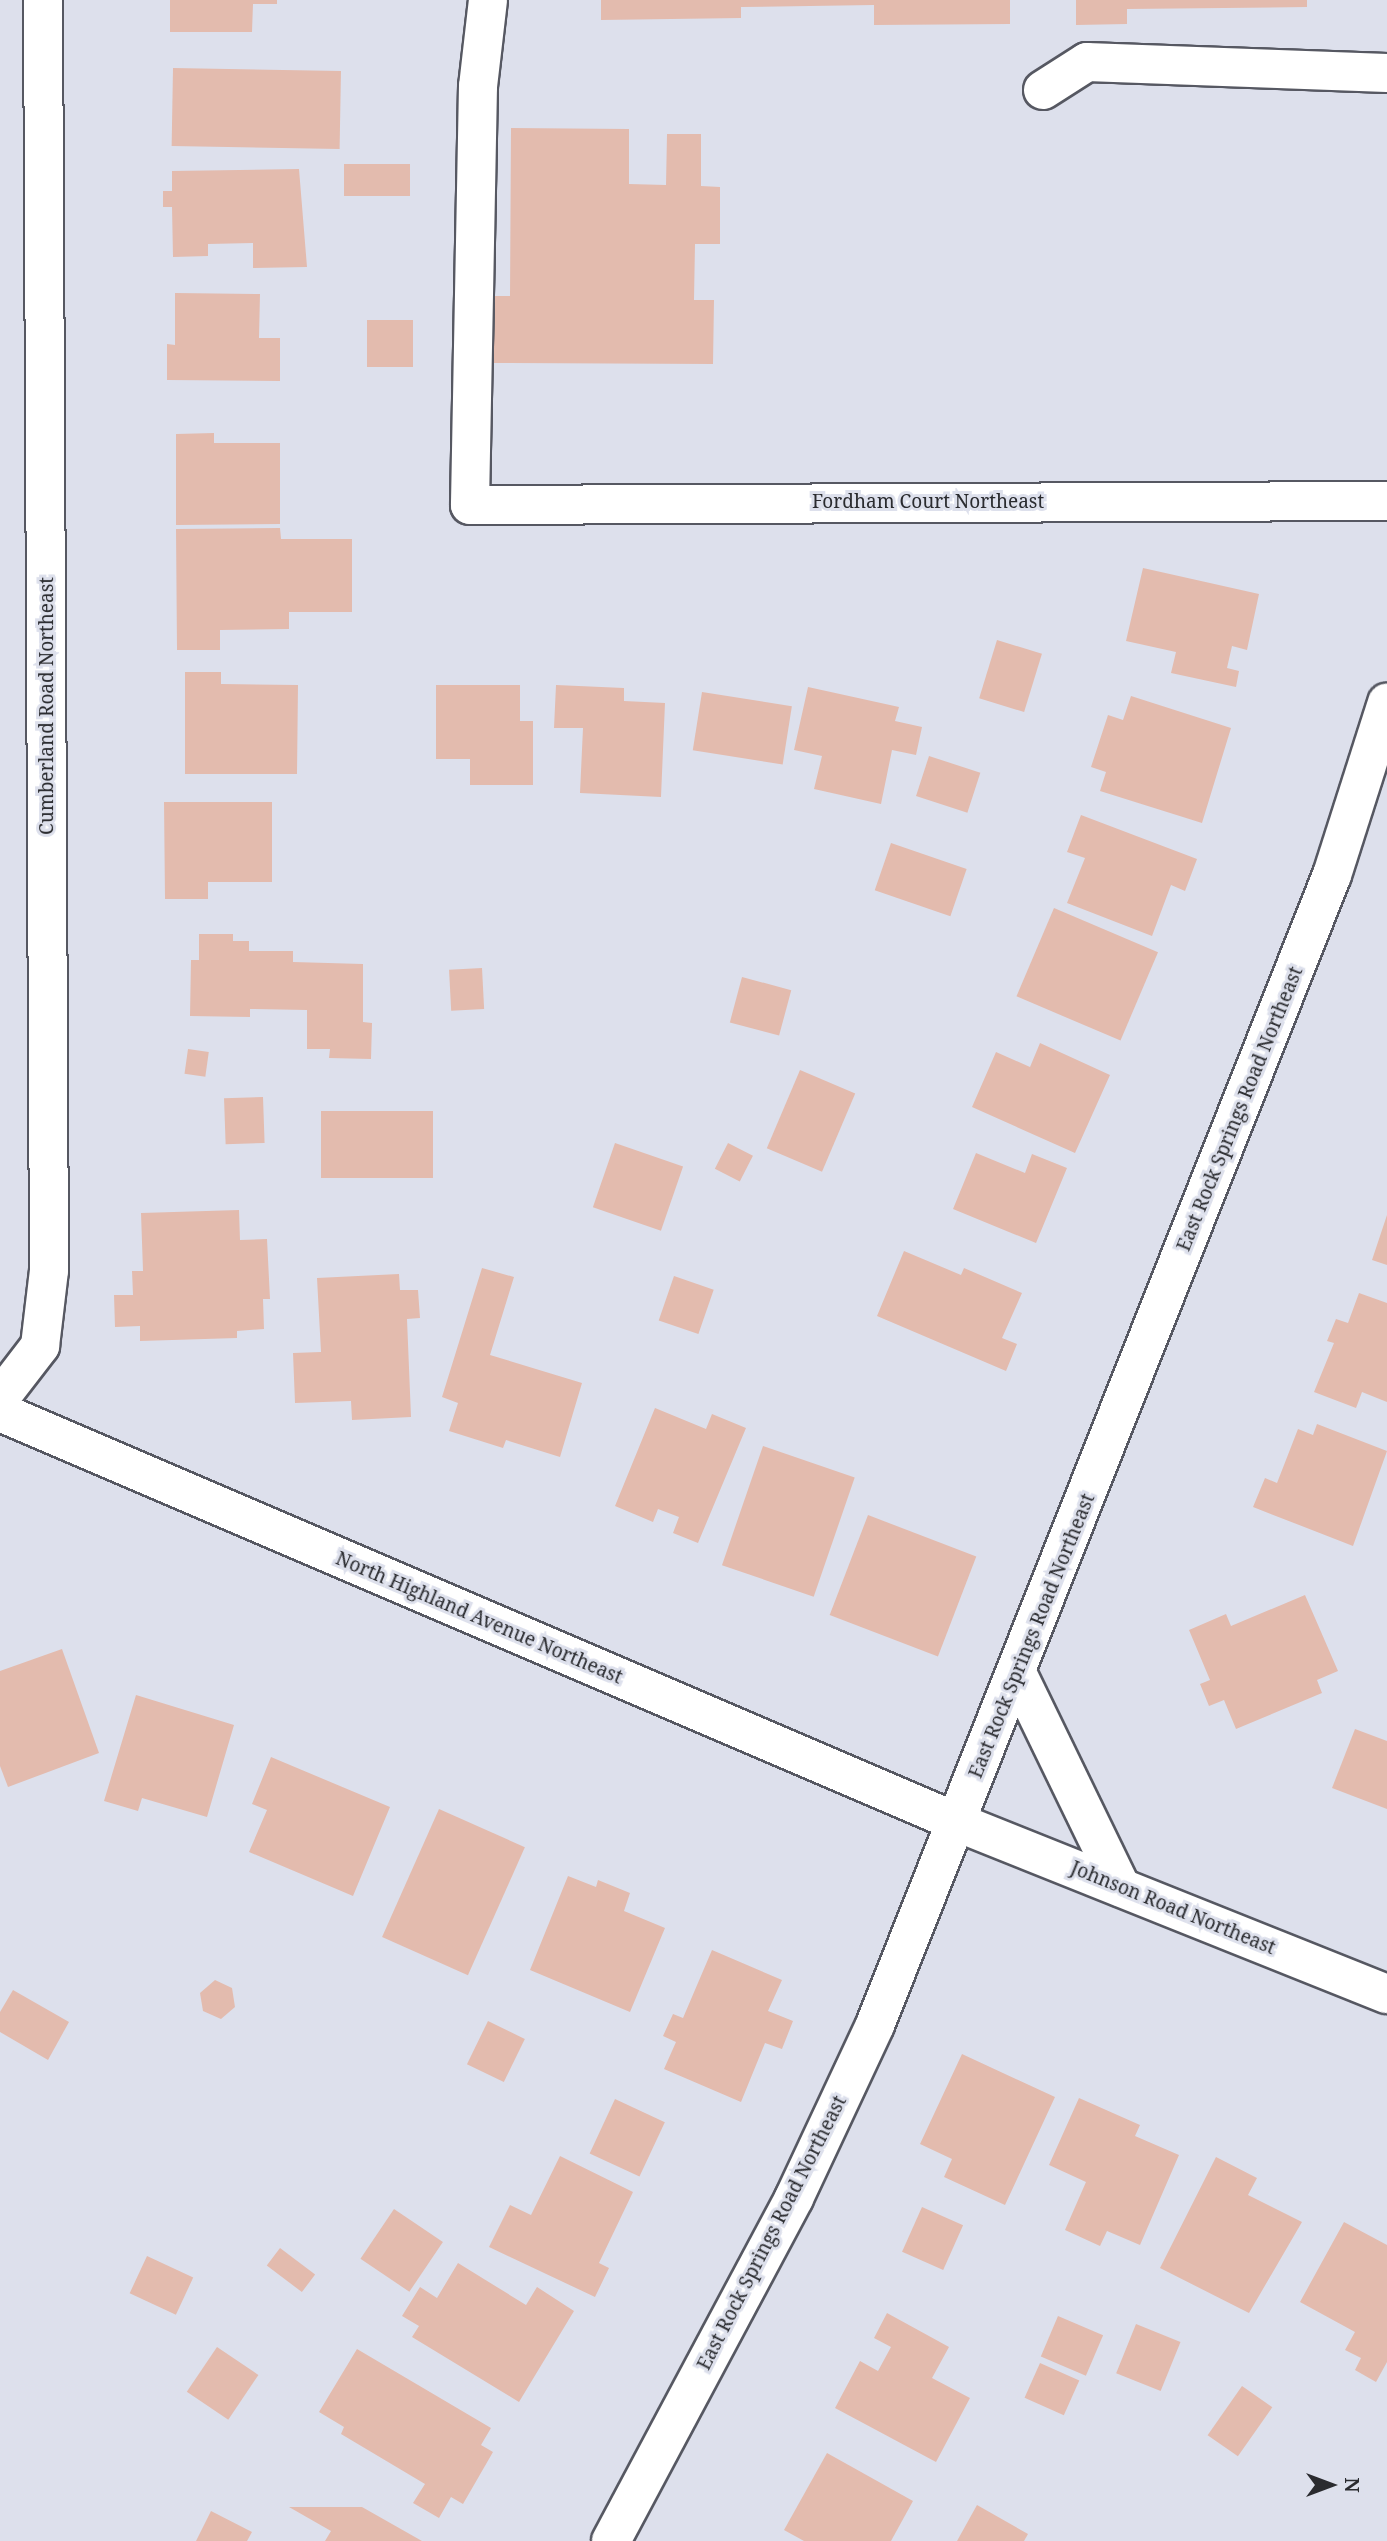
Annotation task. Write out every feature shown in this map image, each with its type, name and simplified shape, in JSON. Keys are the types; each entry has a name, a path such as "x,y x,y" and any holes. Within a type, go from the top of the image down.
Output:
{"street":[{"name":"Cumberland Road Northeast","path":"0,1398 40,1346 49,1271 43,0"},
{"name":"Fordham Court Northeast","path":"488,0 478,86 470,505 1387,501"},
{"path":"1043,90 1087,62 1387,73"},
{"name":"East Rock Springs Road Northeast","path":"611,2541 794,2199 875,2025 958,1823 1332,876 1387,703"},
{"name":"North Highland Avenue Northeast","path":"0,1412 958,1823"},
{"path":"1017,1673 1122,1887"},
{"name":"Johnson Road Northeast","path":"958,1823 1387,1994"}],"building":[{"path":"170,0 277,0 277,4 253,4 252,32 170,32"},
{"path":"601,0 1010,0 1010,24 874,25 874,5 741,7 741,18 601,20"},
{"path":"1076,0 1307,0 1307,7 1127,9 1127,24 1076,25"},
{"path":"173,68 341,71 340,149 172,146"},
{"path":"511,128 629,129 629,184 666,185 667,134 701,134 701,186 720,187 720,244 695,244 694,300 714,300 713,364 490,363 490,296 510,296"},
{"path":"344,164 410,164 410,196 344,196"},
{"path":"299,169 307,267 253,268 253,243 208,244 208,256 173,257 172,207 163,207 163,191 172,191 172,171"},
{"path":"175,293 260,294 259,338 280,338 280,381 167,380 167,344 175,345"},
{"path":"367,320 413,320 413,367 367,367"},
{"path":"214,433 214,443 280,443 280,524 176,525 176,434"},
{"path":"280,528 281,539 352,539 352,612 289,612 289,629 220,630 220,650 177,650 176,529"},
{"path":"1143,568 1259,594 1247,650 1232,646 1227,668 1239,671 1236,687 1171,673 1176,652 1126,641"},
{"path":"997,640 1042,654 1024,712 979,698"},
{"path":"185,672 221,672 221,684 298,685 297,774 185,774"},
{"path":"436,685 520,685 520,721 533,721 533,785 470,785 470,759 436,759"},
{"path":"556,685 624,688 624,701 665,703 661,797 580,793 583,728 554,728"},
{"path":"808,687 899,707 895,721 922,727 916,755 892,750 881,804 814,789 822,756 794,750"},
{"path":"702,692 792,706 783,765 693,750"},
{"path":"1131,696 1231,728 1202,823 1100,791 1106,772 1091,767 1108,715 1123,720"},
{"path":"929,756 980,773 967,813 916,796"},
{"path":"164,802 272,802 272,882 208,882 208,899 165,899"},
{"path":"1081,815 1197,859 1185,891 1171,885 1152,936 1067,903 1085,858 1067,852"},
{"path":"891,843 967,869 950,916 875,890"},
{"path":"1054,908 1158,952 1121,1041 1016,996"},
{"path":"199,934 233,934 233,941 249,941 249,951 293,951 293,962 363,964 363,1022 372,1023 371,1059 329,1058 330,1049 307,1049 307,1010 250,1009 250,1017 190,1016 191,960 199,960"},
{"path":"482,968 484,1009 451,1011 449,970"},
{"path":"742,977 791,990 779,1036 730,1022"},
{"path":"1040,1043 1110,1075 1075,1153 972,1107 996,1052 1030,1067"},
{"path":"188,1049 209,1052 205,1077 185,1074"},
{"path":"800,1070 855,1093 822,1172 767,1148"},
{"path":"263,1097 265,1143 226,1144 224,1098"},
{"path":"321,1111 433,1111 433,1178 321,1178"},
{"path":"615,1143 683,1166 661,1231 593,1207"},
{"path":"728,1143 753,1156 740,1182 715,1169"},
{"path":"976,1153 1025,1173 1032,1154 1067,1168 1036,1243 953,1209"},
{"path":"239,1210 240,1240 267,1239 270,1299 263,1299 264,1329 237,1331 237,1338 140,1341 140,1326 115,1327 114,1295 133,1295 132,1271 143,1271 141,1213"},
{"path":"1387,1215 1387,1265 1372,1260"},
{"path":"904,1251 961,1275 964,1268 1022,1293 1002,1338 1017,1344 1006,1371 877,1316"},
{"path":"482,1268 514,1277 490,1355 582,1383 560,1457 506,1440 503,1448 449,1431 458,1403 442,1397"},
{"path":"399,1274 400,1290 418,1290 420,1318 407,1319 411,1417 352,1420 351,1401 295,1403 293,1353 321,1352 317,1278"},
{"path":"674,1276 714,1290 698,1334 659,1320"},
{"path":"1359,1293 1387,1303 1387,1402 1362,1392 1356,1408 1314,1392 1334,1343 1327,1341 1336,1319 1348,1323"},
{"path":"655,1408 706,1429 712,1414 746,1428 698,1543 673,1533 679,1517 658,1509 653,1522 615,1506"},
{"path":"1317,1424 1387,1451 1353,1546 1253,1507 1265,1478 1277,1483 1298,1429 1313,1435"},
{"path":"763,1446 855,1478 814,1597 722,1565"},
{"path":"868,1515 976,1557 938,1656 830,1615"},
{"path":"1305,1595 1338,1671 1317,1680 1322,1693 1236,1729 1224,1700 1209,1706 1200,1684 1210,1680 1189,1630 1226,1614 1231,1626"},
{"path":"62,1649 99,1753 8,1787 0,1766 0,1671"},
{"path":"136,1695 234,1725 207,1817 142,1798 138,1811 104,1801"},
{"path":"1355,1729 1387,1741 1387,1809 1332,1788"},
{"path":"271,1757 390,1807 353,1896 249,1852 267,1810 252,1804"},
{"path":"439,1809 525,1847 468,1975 382,1937"},
{"path":"568,1876 596,1887 598,1880 630,1893 624,1911 665,1928 630,2012 530,1970"},
{"path":"712,1950 782,1980 768,2011 793,2021 782,2049 765,2043 741,2102 664,2069 676,2042 663,2036 673,2014 683,2018"},
{"path":"215,1980 232,1988 235,2007 221,2019 203,2011 200,1993"},
{"path":"13,1990 69,2022 48,2060 0,2032 0,2012"},
{"path":"488,2021 525,2039 504,2082 467,2064"},
{"path":"962,2054 1055,2097 1005,2205 944,2177 952,2159 920,2144"},
{"path":"1079,2098 1140,2125 1135,2136 1179,2155 1140,2245 1107,2231 1100,2246 1065,2230 1086,2182 1049,2165"},
{"path":"615,2099 665,2122 639,2177 590,2153"},
{"path":"560,2156 633,2192 599,2263 609,2268 595,2297 489,2247 510,2205 531,2215"},
{"path":"1216,2157 1257,2178 1248,2195 1302,2222 1249,2313 1160,2268"},
{"path":"922,2207 963,2225 943,2270 902,2252"},
{"path":"394,2209 443,2242 409,2292 360,2259"},
{"path":"1344,2222 1387,2245 1387,2362 1376,2382 1355,2370 1361,2358 1345,2350 1355,2332 1300,2302"},
{"path":"280,2248 315,2274 302,2292 267,2266"},
{"path":"147,2256 193,2278 176,2315 130,2293"},
{"path":"458,2263 526,2305 537,2287 574,2311 519,2402 412,2337 419,2326 402,2316 420,2287 437,2298"},
{"path":"887,2313 949,2347 932,2378 970,2398 936,2462 835,2408 860,2361 878,2371 891,2347 874,2338"},
{"path":"1058,2316 1103,2335 1086,2376 1041,2357"},
{"path":"1136,2324 1181,2342 1161,2391 1116,2373"},
{"path":"217,2347 258,2375 228,2420 187,2392"},
{"path":"357,2349 491,2428 481,2445 493,2452 463,2504 451,2497 439,2518 413,2503 425,2484 341,2434 344,2427 319,2412"},
{"path":"1040,2363 1079,2380 1064,2415 1025,2398"},
{"path":"1242,2386 1272,2407 1238,2456 1208,2435"},
{"path":"827,2453 913,2501 891,2541 804,2541 784,2530"},
{"path":"977,2505 1028,2534 1024,2541 957,2541"},
{"path":"289,2507 362,2507 422,2541 325,2541 331,2531"},
{"path":"211,2511 252,2532 247,2541 196,2541"}]}
